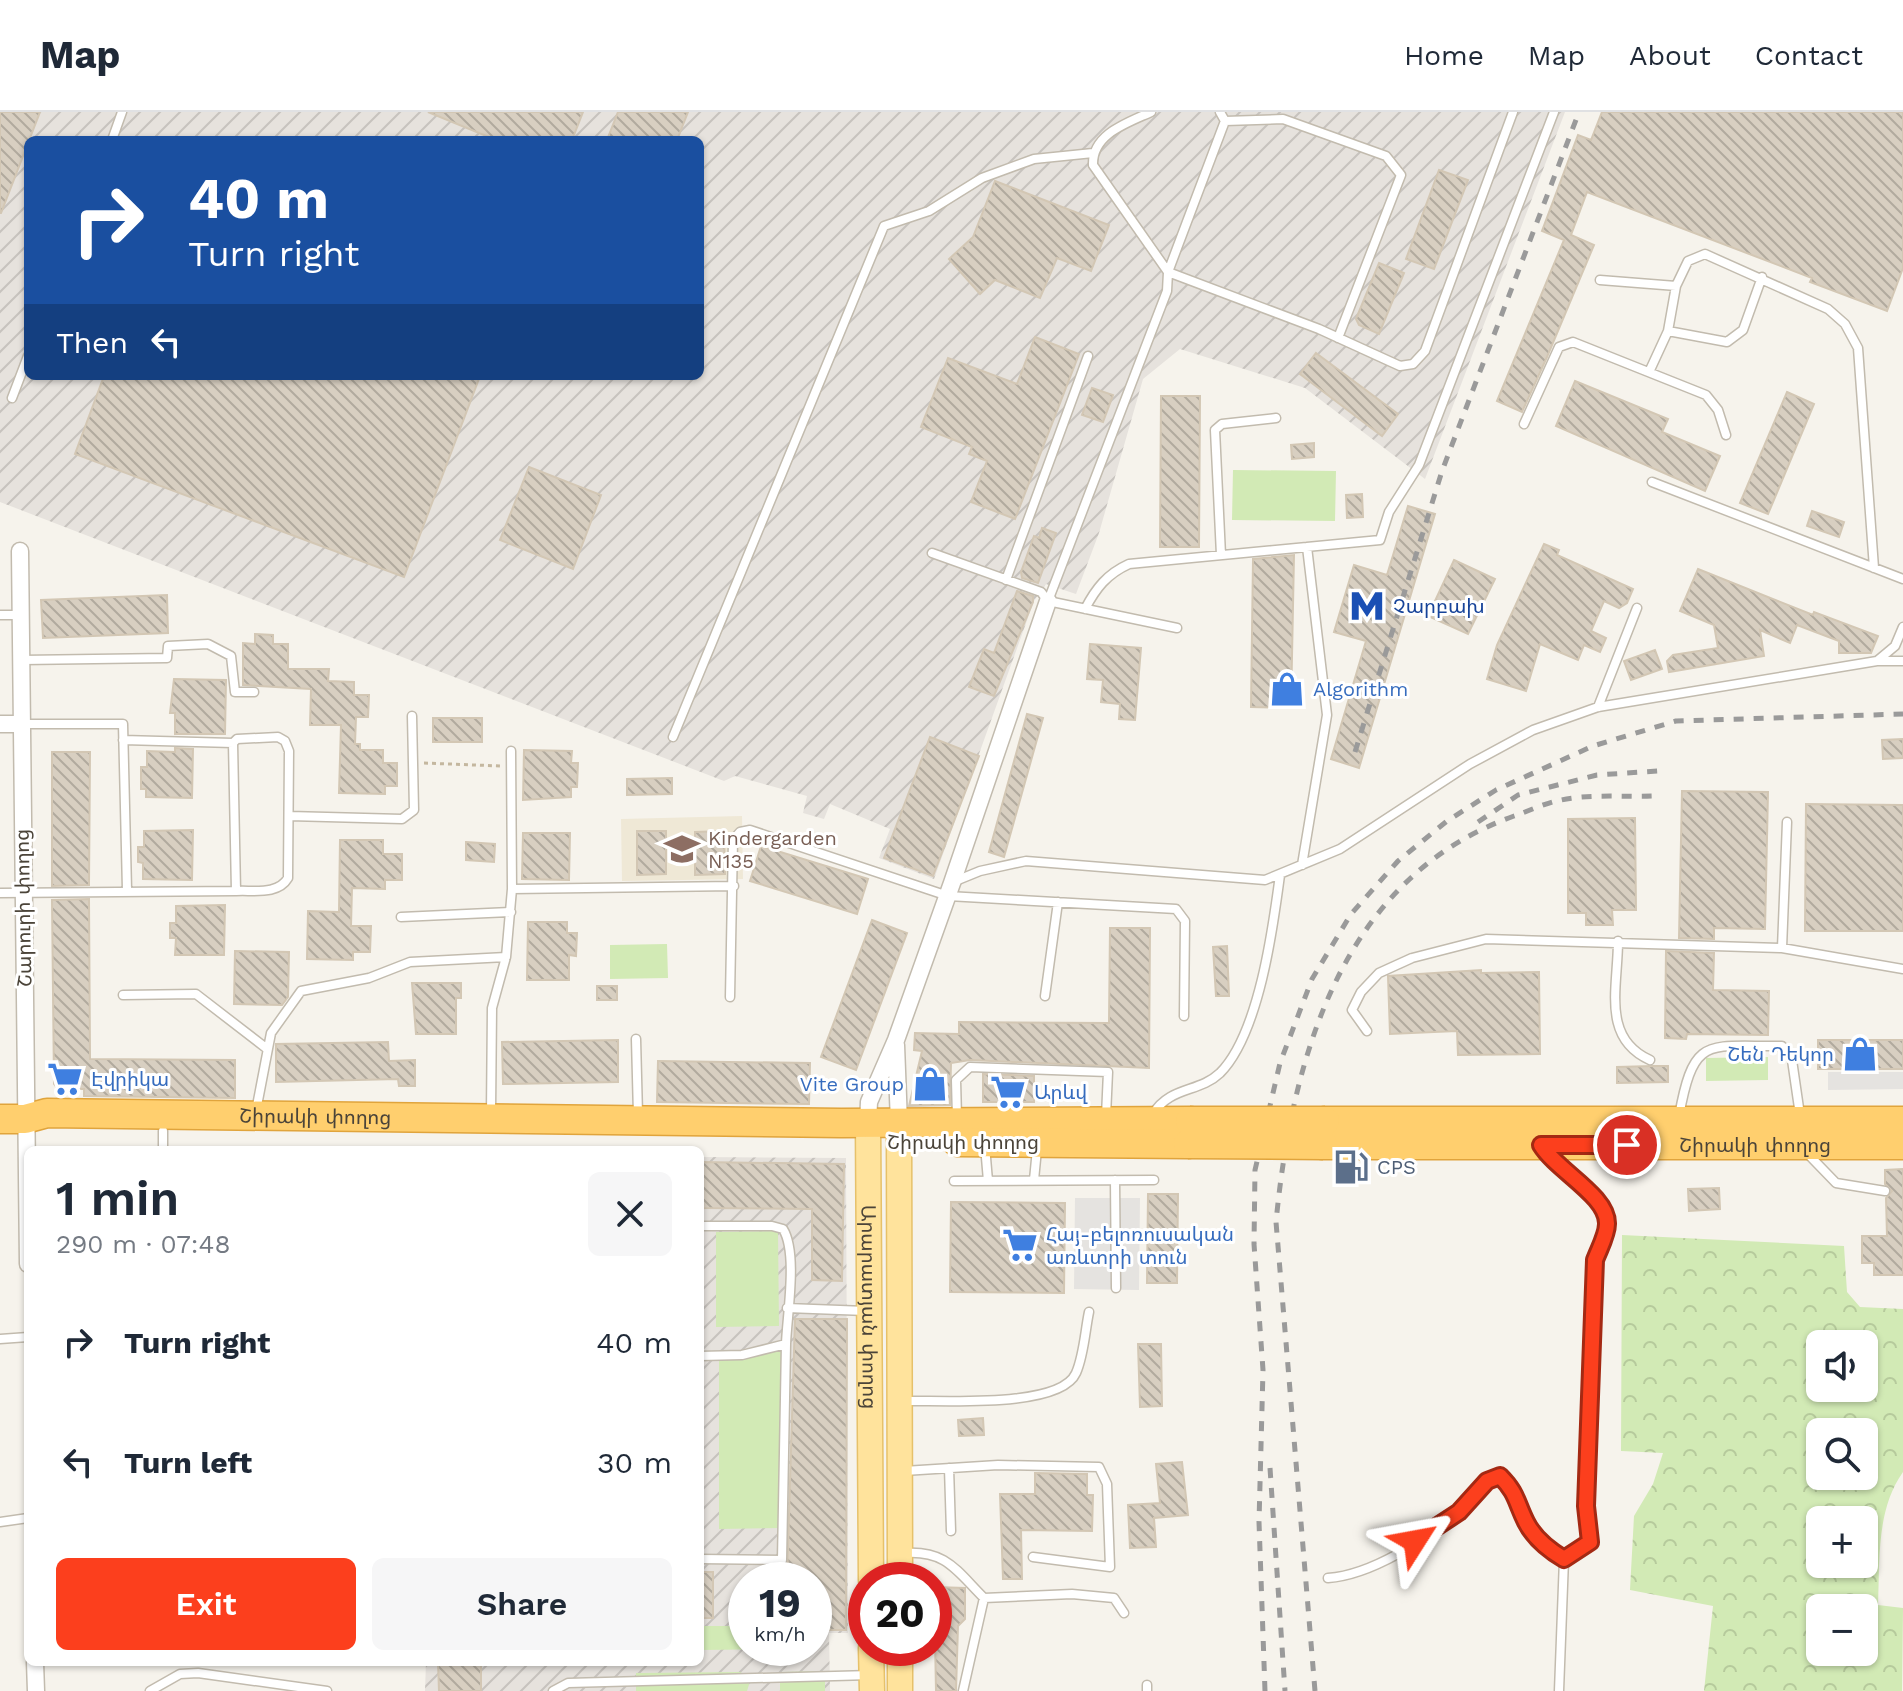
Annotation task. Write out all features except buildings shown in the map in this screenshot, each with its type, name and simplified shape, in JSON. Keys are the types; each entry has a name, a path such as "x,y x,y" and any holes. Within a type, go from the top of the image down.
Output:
{"highway":[{"name":"Շիրակի փողոց","path":"13,1119 47,1113 256,1115 638,1121 868,1132"},
{"name":"Շիրակի փողոց","path":"13,1119 47,1130 163,1141 899,1132 984,1142 1038,1142 1189,1132 1324,1133 1679,1121 1903,1145"},
{"name":"Շիրակի փողոց","path":"1324,1133 1541,1145 1800,1133 1903,1121"},
{"name":"Շիրակի փողոց","path":"899,1132 958,1122 1149,1122 1189,1132"}],"main road":[{"name":"Արարատյան փողոց","path":"868,1132 871,1562"},
{"name":"Արարատյան փողոց","path":"899,1132 900,1562"},
{"path":"900,1666 900,1691"}],"street":[{"name":"Շարուրի փողոց","path":"20,551 23,892 13,1119 24,1225"},
{"name":"Արարատյան փողոց","path":"868,1132 869,1102 896,1040 950,889 1048,601"},
{"path":"0,724 21,724"},
{"name":"Արարատյան փողոց","path":"896,1040 899,1132"},
{"path":"35,1666 36,1691"}],"lane":[{"path":"113,136 122,112"},
{"path":"1151,112 1101,139 1093,153 1093,165 1168,272 1338,338 1400,366 1413,364 1425,351 1513,112"},
{"path":"1048,601 1167,291 1168,272 1225,121 1220,112"},
{"path":"1085,609 1096,588 1112,572 1129,564 1380,540 1389,512 1419,465 1554,112"},
{"path":"1225,121 1283,119 1386,156 1396,165 1401,175 1338,338"},
{"path":"673,737 884,226 929,211 982,178 1034,159 1093,153"},
{"path":"1650,370 1668,331 1676,286 1688,261 1705,254 1828,309 1845,324 1858,348 1874,568"},
{"path":"1668,331 1727,342 1743,330 1762,277"},
{"path":"1600,280 1676,286"},
{"path":"1524,424 1559,347 1573,342 1650,370 1706,395 1718,410 1726,435"},
{"path":"1006,580 1088,356"},
{"path":"12,398 24,366"},
{"path":"1221,555 1215,430 1222,424 1276,418"},
{"path":"1652,482 1903,579"},
{"path":"1302,865 1327,715 1307,547"},
{"path":"932,553 1041,592 1048,601 1177,628"},
{"path":"1598,707 1637,608"},
{"path":"0,615 21,615"},
{"path":"1877,661 1895,646 1903,627"},
{"path":"21,660 167,658 168,646 208,644 231,656 235,692 254,692"},
{"path":"950,889 980,871 1026,861 1265,880 1340,849 1470,764 1533,730 1598,707 1877,661 1903,661"},
{"path":"289,816 402,819 414,810 412,716"},
{"path":"21,724 123,724 127,890"},
{"path":"0,893 236,891 283,887 288,878 289,816 289,751 285,741 278,737 237,739 233,743 123,740"},
{"path":"233,743 236,891"},
{"path":"491,1119 492,1008 506,957 511,912 511,751"},
{"path":"1782,948 1787,822"},
{"path":"730,997 733,840 740,832 750,830 950,889 1058,902 1176,909 1185,921 1184,1016"},
{"path":"1149,1122 1164,1099 1220,1073 1235,1049 1257,999 1271,940 1280,875"},
{"path":"512,889 734,886"},
{"path":"1045,996 1058,902"},
{"path":"401,917 511,912"},
{"path":"1367,1031 1352,1010 1361,992 1379,973 1412,958 1486,939 1782,948 1903,969"},
{"path":"1618,941 1616,1026 1630,1051 1650,1060"},
{"path":"256,1115 271,1033 301,991 369,978 410,962 506,957"},
{"path":"123,995 196,994 266,1048"},
{"path":"636,1039 638,1121"},
{"path":"1679,1121 1691,1066 1701,1055 1714,1047 1782,1046 1792,1060 1800,1133 1836,1183 1885,1191"},
{"path":"958,1122 954,1105 956,1080 970,1067 1108,1072 1105,1122"},
{"path":"984,1142 988,1181"},
{"path":"1034,1180 1038,1142"},
{"path":"1541,1145 1570,1178 1593,1193 1602,1204 1607,1224 1595,1260 1586,1506 1590,1542 1564,1559"},
{"path":"1115,1180 1116,1288"},
{"path":"954,1181 1154,1180"},
{"path":"704,1226 772,1226 783,1229 789,1238 782,1560 704,1559"},
{"path":"787,1308 869,1311"},
{"path":"899,1401 1030,1398 1061,1389 1076,1375 1089,1312"},
{"path":"0,1339 24,1337"},
{"path":"704,1356 742,1355 786,1344"},
{"path":"899,1471 998,1465 1099,1467 1107,1484 1110,1567 1033,1557"},
{"path":"949,1468 951,1531"},
{"path":"1328,1578 1351,1576 1393,1556 1459,1512 1487,1481 1500,1476 1515,1490 1527,1524 1546,1548 1564,1559"},
{"path":"0,1522 24,1519"},
{"path":"900,1554 928,1551 942,1557 984,1598 1072,1594 1114,1598 1124,1613"},
{"path":"1559,1691 1564,1559"},
{"path":"963,1691 984,1598"},
{"path":"150,1691 180,1674 198,1673 327,1691"},
{"path":"553,1691 568,1683 872,1683"}],"path":[{"path":"415,763 512,766"}],"shaded area":[{"path":"0,112 1565,112 1425,479 1305,388 1180,349 1143,379 1099,533 1076,594 1046,584 1034,601 934,879 879,858 890,829 830,804 824,819 803,813 807,796 735,776 724,781 0,502"},
{"name":"Kindergarden N135","path":"742,816 743,879 622,881 621,819"},
{"path":"1828,1072 1903,1072 1903,1089 1828,1090"},
{"path":"704,1157 846,1158 848,1633 832,1633 832,1562 728,1562 728,1666 830,1666 830,1691 425,1691 426,1666 704,1666"},
{"path":"1075,1198 1140,1198 1139,1290 1074,1289"}],"green space":[{"path":"1233,470 1336,471 1335,521 1232,520"},
{"path":"667,944 668,978 610,979 610,945"},
{"path":"1768,1057 1768,1080 1706,1081 1706,1058"},
{"path":"778,1231 779,1326 716,1327 716,1232"},
{"path":"1622,1235 1844,1246 1847,1292 1860,1307 1903,1309 1903,1472 1894,1487 1884,1519 1878,1605 1903,1608 1902,1691 1704,1691 1713,1606 1630,1590 1634,1516 1653,1484 1663,1453 1621,1451"},
{"path":"719,1350 782,1350 782,1528 719,1529"},
{"path":"704,1626 728,1626 728,1650 704,1650"},
{"path":"825,1671 825,1691 780,1691 780,1672"},
{"path":"740,1672 751,1678 747,1691 636,1691 636,1673"}],"railway":[{"path":"1355,752 1442,471 1579,112"},
{"path":"1265,1691 1259,1522 1263,1370 1254,1244 1255,1170 1280,1063 1312,979 1351,914 1398,861 1447,821 1496,790 1593,746 1676,721 1903,714"},
{"path":"1478,822 1518,795 1597,775 1658,771"},
{"path":"1315,1691 1276,1222 1296,1098 1313,1037 1336,980 1367,928 1406,882 1455,844 1514,816 1555,801 1583,797 1652,796"},
{"path":"1270,1468 1285,1691"}],"place":[{"name":"Չարբախ","path":"1367,606"},
{"name":"Algorithm","path":"1287,689"},
{"name":"Kindergarden N135","path":"682,849"},
{"name":"Շեն Դեկոր","path":"1860,1054"},
{"name":"Էվրիկա","path":"65,1079"},
{"name":"Vite Group","path":"930,1084"},
{"name":"Արևվ","path":"1008,1092"},
{"name":"CPS","path":"1351,1167"},
{"name":"Հայ-բելոռուսական առևտրի տուն","path":"1020,1245"}],"route":[{"path":"1415,1541 1459,1512 1487,1481 1500,1476 1515,1490 1527,1524 1546,1548 1564,1559 1590,1542 1586,1506 1595,1260 1607,1224 1602,1204 1593,1193 1570,1178 1549,1158 1541,1145 1627,1145"}]}
